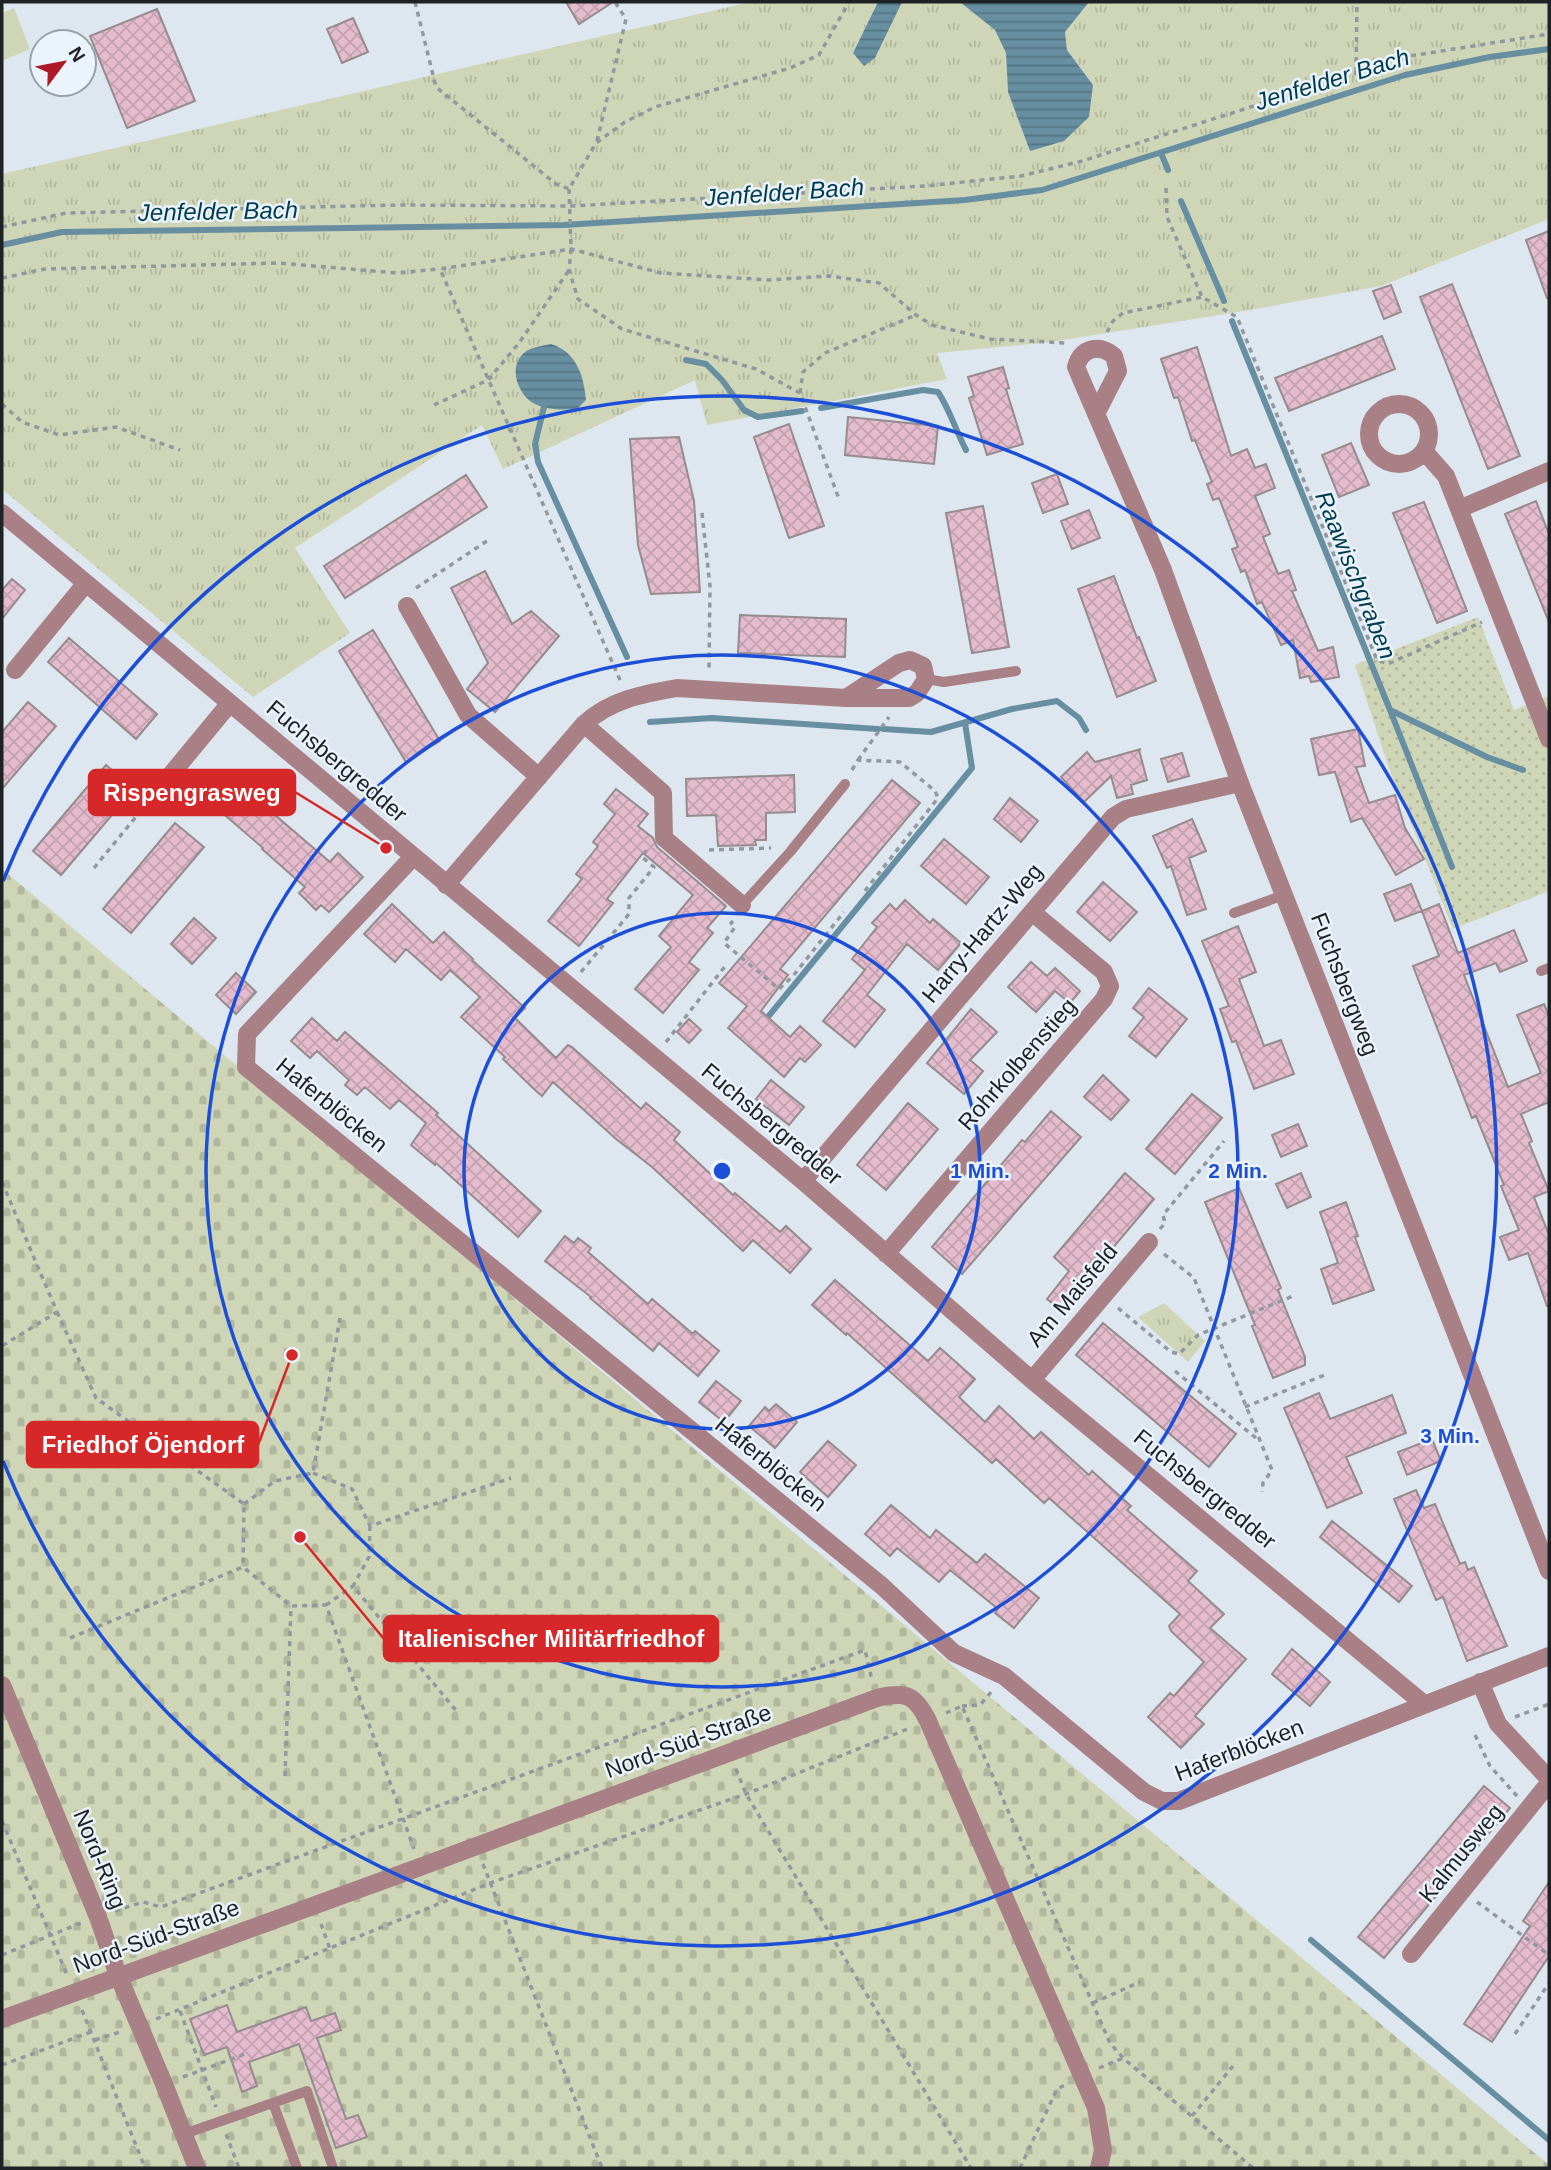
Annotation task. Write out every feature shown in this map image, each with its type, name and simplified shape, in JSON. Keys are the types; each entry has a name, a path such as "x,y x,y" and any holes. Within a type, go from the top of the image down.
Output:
{"street":[{"path":"1092,344 1110,353 1116,361 1118,371 1096,414"},
{"name":"Fuchsbergweg","path":"1092,344 1082,354 1076,367 1163,570 1240,783 1549,1571"},
{"path":"1424,451 1446,475 1549,739"},
{"path":"1459,509 1549,471"},
{"name":"Fuchsbergredder","path":"2,513 803,1181 1032,1380 1424,1704"},
{"path":"15,670 86,583"},
{"path":"407,607 468,715 539,777"},
{"path":"446,886 597,712 628,698 677,688 846,698 909,698 917,693 926,679 923,666 910,660 899,663 846,698"},
{"path":"159,789 230,703"},
{"path":"584,724 663,793 664,838 742,905"},
{"name":"Harry-Hartz-Weg","path":"803,1181 1113,817 1126,809 1240,783"},
{"name":"Haferblöcken","path":"413,857 247,1034 246,1067 882,1586 954,1653 1003,1676 1144,1792 1163,1801 1179,1801 1549,1656"},
{"name":"Rohrkolbenstieg","path":"886,1254 1104,999 1110,986 1104,972 1032,912"},
{"name":"Am Maisfeld","path":"1032,1380 1149,1242"},
{"path":"1480,1682 1499,1724 1549,1781"},
{"name":"Nord-Ring","path":"2,1685 98,1917 118,1975 197,2168"},
{"name":"Nord-Süd-Straße","path":"2,2019 477,1846 728,1751 895,1694 911,1698 922,1708 1096,2108 1103,2150 1100,2168"},
{"name":"Kalmusweg","path":"1411,1954 1549,1781"}],"lane":[{"path":"926,679 944,682 1016,671"},
{"path":"742,905 790,852 845,784"},
{"path":"1234,913 1284,895"},
{"path":"184,2134 307,2091 333,2168"},
{"path":"273,2104 297,2168"}],"path":[{"path":"415,2 436,87 556,184 569,189"},
{"path":"615,2 626,19 596,143 569,189 569,270 578,299 622,328 756,369 800,393"},
{"path":"596,143 625,122 655,107 790,68 819,55 849,2"},
{"path":"1356,72 1357,2"},
{"path":"2,227 65,214 396,205 571,206 925,186 1021,176 1082,161 1410,56 1549,34"},
{"path":"1166,188 1167,217 1202,297 1237,317 1377,660 1388,664 1500,614"},
{"path":"2,278 45,269 278,262 397,273 571,249 661,273 769,281 829,275 879,283 932,325 990,339 1060,344 1092,344 1103,338 1113,321 1123,313 1202,297"},
{"path":"440,269 628,698"},
{"path":"434,405 488,380 519,342 569,270"},
{"path":"839,499 800,393 803,372 825,353 916,315"},
{"path":"2,404 22,422 59,435 116,426 180,450"},
{"path":"702,513 710,586 708,690"},
{"path":"407,607 409,593 490,539"},
{"path":"845,784 858,760 891,715 901,715 906,710 909,698"},
{"path":"858,760 900,762 935,792 938,798 864,892"},
{"path":"94,868 159,789"},
{"path":"569,987 629,914 629,898 653,867 642,857 653,834 664,827"},
{"path":"682,854 697,850 786,848 790,852"},
{"path":"742,905 731,923 735,927 724,943 779,989 793,976 844,912"},
{"path":"653,1057 726,965"},
{"path":"1224,1141 1163,1215 1166,1223 1149,1242 1194,1278 1272,1470 1263,1483 1262,1492"},
{"path":"2,1182 96,1398 244,1504"},
{"path":"1103,1296 1171,1352 1179,1354 1198,1335 1293,1296"},
{"path":"2,1346 57,1312"},
{"path":"313,1473 340,1318"},
{"path":"1175,1371 1258,1439"},
{"path":"1245,1406 1327,1374"},
{"path":"243,1567 291,1606 326,1605 353,1586 369,1557 370,1526 352,1489 313,1473 275,1481 244,1504"},
{"path":"370,1526 511,1478"},
{"path":"243,1567 244,1504"},
{"path":"69,1638 243,1567"},
{"path":"353,1586 458,1713"},
{"path":"326,1605 420,1867"},
{"path":"285,1776 291,1606"},
{"path":"2,1955 144,1902 161,1907 865,1650 877,1698"},
{"path":"95,2040 180,2011 489,1883 746,1794 962,1706 981,1705 1003,1676"},
{"path":"1499,1724 1549,1704"},
{"path":"962,1706 1110,2043 1123,2058 1253,2168"},
{"path":"1475,1735 1490,1766 1529,1808"},
{"path":"728,1751 746,1794 971,2168"},
{"path":"477,1846 489,1883 602,2168"},
{"path":"1462,1891 1549,1955"},
{"path":"314,1905 330,1949"},
{"path":"1093,2003 1140,1982"},
{"path":"1515,2034 1549,1983"},
{"path":"180,2011 239,2168"},
{"path":"2,2065 91,2032"},
{"path":"164,2084 245,2054"},
{"path":"1020,2168 1057,2089 1123,2058"},
{"path":"1192,2116 1233,2066"}],"green space":[{"path":"751,2 878,2 853,53 902,2 960,2 995,30 1006,53 1008,92 1030,151 1093,85 1067,50 1065,32 1089,2 1549,2 1549,219 1381,286 1051,342 937,353 947,379 707,425 695,380 503,469 482,425 295,548 350,633 253,697 2,489 2,174","holes":["551,344 573,359 584,385 535,347"]},
{"path":"14,8 28,50 2,61 2,13"},
{"path":"1478,617 1514,710 1549,696 1549,891 1453,929 1389,768 1355,665"},
{"path":"2,869 1549,2165 1549,2168 2,2168"},
{"path":"1164,1303 1205,1341 1188,1362 1138,1317"}],"water":[{"path":"878,2 902,2 875,58 864,66 853,53"},
{"path":"960,2 1089,2 1065,32 1067,50 1093,85 1089,117 1064,141 1030,151 1008,92 1006,53 995,30"},
{"path":"551,344 560,347 573,358 581,374 586,400 577,409 555,409 533,403 517,382 516,368 521,356 531,349"}],"building":[{"path":"566,2 613,2 579,24"},
{"path":"157,9 195,101 127,128 98,56 98,33"},
{"path":"353,18 368,52 342,63 327,29"},
{"path":"1549,231 1549,298 1547,298 1526,240"},
{"path":"1452,284 1520,456 1488,469 1420,297"},
{"path":"1391,285 1401,312 1384,319 1373,291"},
{"path":"1382,336 1395,369 1289,411 1275,378"},
{"path":"1197,347 1231,456 1247,449 1255,468 1266,464 1275,488 1255,496 1270,534 1263,537 1278,574 1289,570 1296,590 1292,591 1318,651 1333,647 1339,677 1311,682 1309,676 1300,678 1293,640 1281,645 1262,602 1257,604 1245,570 1241,572 1232,549 1238,547 1219,498 1213,500 1207,484 1212,482 1195,440 1192,441 1178,397 1174,398 1161,359"},
{"path":"1003,367 1009,388 1006,389 1023,444 987,455 969,398 974,396 968,377"},
{"path":"848,417 938,426 934,464 845,455"},
{"path":"789,424 824,526 789,538 754,437"},
{"path":"679,437 694,501 700,592 651,594 638,545 630,439"},
{"path":"1351,443 1369,485 1339,497 1322,455"},
{"path":"1057,474 1068,504 1043,513 1032,483"},
{"path":"466,475 487,507 345,598 324,566"},
{"path":"1536,501 1549,534 1549,622 1505,514"},
{"path":"1424,502 1467,611 1437,623 1393,513"},
{"path":"983,506 1009,647 972,653 946,513"},
{"path":"1089,510 1100,538 1072,549 1061,521"},
{"path":"485,571 512,624 531,611 559,636 495,712 467,689 488,663 451,588"},
{"path":"1114,576 1156,681 1117,697 1078,589"},
{"path":"12,579 25,590 2,619 2,590"},
{"path":"740,615 846,619 845,657 738,653"},
{"path":"373,630 440,741 406,762 339,651"},
{"path":"69,638 157,714 136,739 48,662"},
{"path":"28,702 56,726 2,789 2,732"},
{"path":"1358,729 1365,766 1356,767 1369,803 1395,795 1405,828 1424,859 1396,875 1362,818 1351,822 1335,772 1319,775 1311,739"},
{"path":"1141,749 1139,750 1147,780 1131,785 1133,794 1117,798 1111,776 1084,802 1061,777 1087,752 1095,762"},
{"path":"1182,753 1189,776 1168,782 1161,759"},
{"path":"106,765 134,789 61,875 33,851"},
{"path":"227,774 330,862 338,853 363,877 329,912 321,905 316,910 299,893 305,887 206,799"},
{"path":"794,775 795,812 766,813 766,840 755,840 756,845 718,846 716,815 687,816 686,779"},
{"path":"892,780 920,803 780,969 788,975 761,1011 790,1037 800,1026 821,1045 805,1062 800,1058 784,1077 728,1028 747,1006 719,983"},
{"path":"616,789 648,814 638,826 653,838 657,847 726,906 707,928 713,933 689,962 699,970 663,1013 635,989 671,947 659,936 693,895 643,853 607,899 613,903 579,946 548,921 582,879 576,874 598,846 593,842 615,814 604,804"},
{"path":"1010,798 1038,821 1021,842 994,819"},
{"path":"1192,819 1206,851 1189,858 1206,909 1187,915 1171,866 1167,868 1153,836"},
{"path":"175,823 204,847 131,933 103,909"},
{"path":"944,839 989,877 966,904 921,866"},
{"path":"1103,882 1137,912 1110,941 1077,912"},
{"path":"1411,884 1422,911 1395,921 1384,894"},
{"path":"905,900 930,923 933,919 961,943 938,970 907,944 867,995 885,1010 855,1047 823,1021 865,970 852,959 877,927 872,923 890,904 896,910"},
{"path":"392,904 433,943 444,932 473,959 525,1008 515,1018 556,1058 568,1045 572,1047 641,1109 646,1103 680,1132 674,1140 733,1195 735,1193 780,1232 786,1226 811,1249 790,1273 753,1240 743,1251 652,1167 616,1139 553,1082 542,1096 461,1017 480,997 450,970 441,980 406,949 395,962 364,934"},
{"path":"1439,904 1458,953 1514,930 1527,961 1500,972 1496,963 1464,975 1508,1087 1541,1073 1517,1015 1544,1004 1549,1016 1549,1102 1521,1114 1532,1141 1529,1143 1549,1191 1534,1197 1549,1235 1549,1306 1528,1253 1509,1260 1500,1237 1519,1230 1501,1186 1504,1185 1476,1116 1472,1118 1413,966 1439,956 1422,911"},
{"path":"194,918 216,938 192,964 171,944"},
{"path":"1238,926 1256,972 1239,979 1264,1046 1281,1040 1294,1074 1254,1089 1236,1041 1232,1042 1220,1009 1229,1006 1202,941"},
{"path":"1031,962 1047,976 1055,968 1080,991 1070,1003 1055,991 1036,1012 1008,987"},
{"path":"236,973 256,992 236,1014 216,995"},
{"path":"1149,988 1187,1019 1156,1057 1129,1036 1144,1017 1133,1008"},
{"path":"971,1009 997,1032 970,1060 983,1071 964,1094 927,1063"},
{"path":"312,1018 337,1041 345,1032 438,1113 436,1115 541,1211 518,1237 436,1163 435,1165 411,1145 426,1123 399,1100 390,1109 365,1087 357,1095 345,1085 349,1080 317,1051 310,1058 291,1041"},
{"path":"689,1019 701,1030 689,1043 677,1032"},
{"path":"1103,1075 1129,1100 1111,1120 1084,1097"},
{"path":"771,1080 804,1107 789,1125 756,1099"},
{"path":"1192,1094 1222,1118 1175,1174 1146,1149"},
{"path":"908,1103 938,1129 886,1190 857,1165"},
{"path":"1051,1111 1081,1137 962,1274 932,1247 1022,1140 1025,1142"},
{"path":"1298,1124 1307,1146 1281,1157 1272,1135"},
{"path":"1125,1173 1154,1199 1074,1294 1079,1298 1066,1314 1047,1299 1069,1271 1054,1257"},
{"path":"1301,1173 1311,1197 1287,1208 1276,1184"},
{"path":"1239,1188 1281,1288 1278,1290 1305,1357 1305,1365 1273,1378 1252,1326 1255,1325 1205,1202"},
{"path":"1346,1202 1374,1290 1333,1304 1321,1269 1338,1263 1320,1212"},
{"path":"565,1236 574,1243 578,1238 591,1248 588,1252 648,1304 652,1299 693,1334 695,1331 719,1351 698,1376 659,1343 653,1351 545,1261"},
{"path":"835,1280 928,1361 940,1348 975,1379 959,1397 985,1422 999,1406 1034,1439 1041,1432 1089,1475 1092,1471 1131,1506 1127,1510 1197,1571 1188,1581 1224,1614 1210,1628 1246,1659 1195,1716 1204,1724 1181,1748 1148,1717 1170,1693 1174,1696 1204,1662 1171,1631 1169,1626 1180,1614 1049,1498 1044,1503 996,1459 992,1463 812,1305"},
{"path":"1103,1323 1236,1434 1209,1467 1076,1355"},
{"path":"716,1381 741,1401 724,1422 699,1402"},
{"path":"1319,1393 1330,1419 1392,1395 1406,1433 1346,1457 1362,1493 1327,1508 1284,1408"},
{"path":"776,1404 797,1422 775,1448 749,1426 765,1407 769,1411"},
{"path":"1432,1439 1441,1461 1407,1475 1398,1452"},
{"path":"828,1441 856,1465 828,1497 800,1472"},
{"path":"1416,1490 1424,1508 1435,1504 1460,1564 1465,1562 1468,1570 1474,1567 1507,1646 1467,1661 1443,1597 1436,1600 1394,1499"},
{"path":"891,1505 930,1538 936,1530 977,1563 985,1554 1039,1598 1014,1628 995,1613 998,1609 950,1570 939,1582 897,1548 890,1556 865,1534"},
{"path":"1332,1521 1412,1586 1399,1602 1320,1537"},
{"path":"1292,1649 1330,1682 1310,1706 1272,1674"},
{"path":"1484,1786 1510,1808 1384,1958 1358,1937"},
{"path":"1549,1882 1549,1956 1492,2042 1464,2024 1530,1926 1523,1921"},
{"path":"227,2005 237,2032 306,2007 311,2021 335,2013 341,2030 317,2038 346,2119 358,2115 367,2137 336,2148 299,2044 249,2062 257,2086 242,2092 227,2047 204,2055 190,2019"}],"waterway":[{"name":"Jenfelder Bach","path":"2,245 62,232 564,225 965,200 1042,190 1405,75 1490,57 1549,49"},
{"name":"Raawischgraben","path":"1161,153 1168,170"},
{"name":"Raawischgraben","path":"1181,201 1224,301"},
{"name":"Raawischgraben","path":"1232,321 1390,710 1487,757 1523,770"},
{"path":"686,360 706,364 722,380 744,410 758,417 802,411"},
{"path":"821,408 923,390 938,392 966,450"},
{"path":"544,407 535,444 538,462 627,657"},
{"path":"883,729 931,732 1012,709 1057,701 1079,718 1086,730"},
{"path":"1390,710 1452,867"},
{"path":"650,722 712,718 878,729"},
{"path":"763,1023 972,768 965,723"},
{"path":"1311,1940 1549,2140"}],"place":[{"name":"Rispengrasweg","path":"386,848"},
{"name":"Friedhof Öjendorf","path":"292,1355"},
{"name":"Italienischer Militärfriedhof","path":"300,1537"}]}
